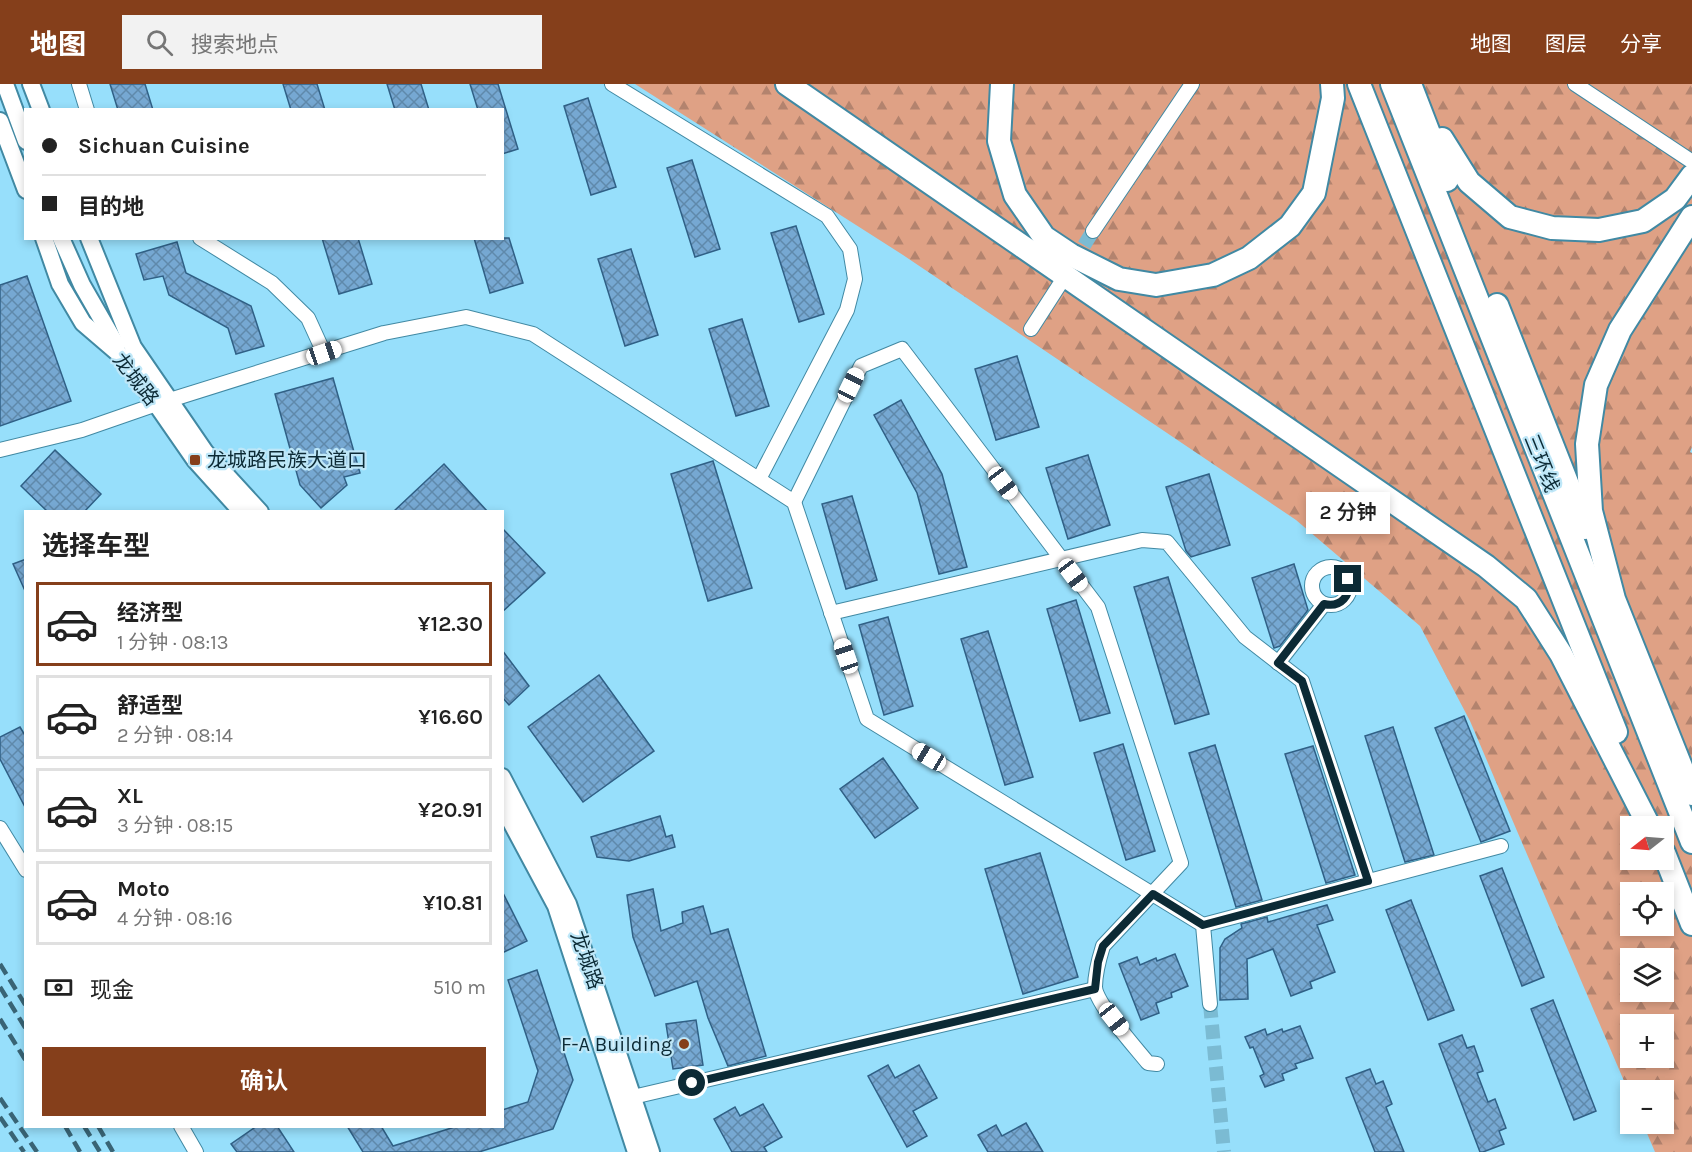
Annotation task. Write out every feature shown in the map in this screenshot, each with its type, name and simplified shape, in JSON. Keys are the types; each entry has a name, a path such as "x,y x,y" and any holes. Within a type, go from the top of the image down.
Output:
{"highway":[{"path":"787,84 1486,566 1526,599 1561,654 1646,816"},
{"path":"1002,84 999,141 1015,195 1044,237 1071,255 1119,279 1156,285 1213,275 1249,258 1290,226 1314,193 1333,99 1332,84"},
{"name":"三环线","path":"1359,84 1647,816"},
{"name":"三环线","path":"1392,84 1692,842"},
{"path":"1411,84 1468,182 1510,217 1564,229 1599,230 1643,221 1675,199 1691,169"},
{"path":"1411,84 1692,794"},
{"path":"1614,599 1591,511 1587,444 1596,385 1620,330 1692,217"},
{"path":"1670,870 1692,924"}],"street":[{"path":"5,84 24,136"},
{"path":"11,84 24,119"},
{"path":"31,84 40,108"},
{"path":"79,84 86,108"},
{"path":"612,84 827,216 850,249 855,279 847,310 759,479"},
{"path":"1093,231 1192,84"},
{"path":"1575,84 1691,169"},
{"path":"0,122 24,185"},
{"name":"龙城路","path":"45,240 60,284 83,323 129,353"},
{"path":"65,240 98,315 129,353"},
{"name":"龙城路","path":"91,240 129,353 163,402 258,510"},
{"path":"203,240 272,283 308,318 324,353"},
{"path":"1031,328 1060,284"},
{"path":"0,450 82,430 163,402 384,333 466,317 533,334 794,502 867,719 1203,925 1502,846"},
{"path":"794,502 861,366 902,349 1098,607 1181,863 1103,946 1098,962 1095,989 1102,1004 1148,1063 1157,1064"},
{"name":"龙城路","path":"163,402 195,460 240,510"},
{"path":"831,613 1142,540 1167,542 1245,637 1302,681 1368,881"},
{"path":"1278,663 1324,604"},
{"name":"龙城路","path":"504,781 568,904 651,1152"},
{"name":"龙城路","path":"504,809 556,906 636,1152"},
{"path":"0,828 24,867"},
{"path":"1203,925 1210,1004"},
{"path":"633,1096 1095,989"},
{"path":"182,1128 196,1152"}],"green space":[{"path":"635,84 1692,84 1692,447 1690,452 1692,453 1692,1152 1655,1152 1647,1134 1674,1134 1674,1080 1624,1080 1470,721 1420,626 1296,520 903,255"}],"building":[{"path":"110,84 145,84 152,108 117,108"},
{"path":"283,84 317,84 324,108 290,108"},
{"path":"387,84 421,84 428,108 394,108"},
{"path":"470,84 498,84 518,149 504,153 504,108 477,108"},
{"path":"588,98 616,187 591,195 564,106"},
{"path":"692,160 720,249 695,257 667,168"},
{"path":"796,226 824,314 799,322 771,233"},
{"path":"509,238 523,283 490,293 475,240"},
{"path":"323,240 359,240 372,284 339,294"},
{"path":"177,242 186,273 251,306 264,346 236,354 228,328 169,295 163,276 144,280 136,254"},
{"path":"631,249 658,335 625,346 598,259"},
{"path":"27,276 71,401 0,426 0,285"},
{"path":"742,319 769,406 736,416 709,329"},
{"path":"1017,356 1039,427 996,440 975,369"},
{"path":"333,378 360,473 344,477 347,485 321,508 300,485 275,394"},
{"path":"901,400 942,474 967,567 939,574 917,493 874,415"},
{"path":"55,450 101,494 86,510 46,510 21,486"},
{"path":"1088,455 1110,525 1068,539 1046,468"},
{"path":"713,461 752,588 708,601 671,474"},
{"path":"444,464 486,510 395,510"},
{"path":"1209,474 1230,545 1191,557 1186,551 1166,487"},
{"path":"852,496 877,580 846,589 822,504"},
{"path":"504,530 545,573 504,610"},
{"path":"24,560 24,589 13,564"},
{"path":"1294,564 1308,610 1280,646 1274,648 1252,578"},
{"path":"1168,577 1209,714 1175,724 1134,587"},
{"path":"1076,600 1110,713 1080,721 1047,609"},
{"path":"888,617 913,706 884,715 859,625"},
{"path":"988,631 1033,777 1005,785 961,639"},
{"path":"504,653 529,686 509,705 504,699"},
{"path":"599,675 654,751 583,802 528,727"},
{"path":"1464,716 1510,831 1481,842 1435,728"},
{"path":"20,727 24,734 24,805 0,759 0,737"},
{"path":"1393,727 1434,855 1405,862 1365,736"},
{"path":"1123,744 1155,851 1126,860 1094,753"},
{"path":"1215,745 1262,900 1236,907 1189,753"},
{"path":"1313,746 1355,875 1326,883 1285,754"},
{"path":"883,758 918,808 875,838 840,789"},
{"path":"660,816 666,837 672,835 675,847 629,861 597,857 591,837"},
{"path":"1040,853 1078,977 1023,994 985,869"},
{"path":"1502,868 1544,977 1522,986 1480,876"},
{"path":"653,889 661,931 683,923 682,912 703,906 711,934 728,929 766,1056 728,1066 708,1018 697,981 655,996 633,937 627,895"},
{"path":"504,895 527,941 504,952"},
{"path":"1411,900 1454,1010 1428,1020 1386,910"},
{"path":"1327,905 1333,920 1317,925 1335,972 1310,982 1312,988 1291,996 1273,949 1247,959 1248,999 1220,1000 1220,948 1225,939 1242,928 1241,924 1267,917 1268,922"},
{"path":"1175,954 1188,986 1171,993 1172,997 1156,1003 1159,1013 1141,1020 1119,964 1137,957 1140,965 1156,958 1157,961"},
{"path":"537,970 573,1080 553,1129 479,1152 363,1152 348,1128 382,1128 393,1146 452,1128 504,1128 504,1109 528,1102 538,1071 508,980"},
{"path":"1553,1000 1596,1111 1574,1120 1531,1009"},
{"name":"F-A Building","path":"696,1020 703,1065 673,1069 666,1024"},
{"path":"1300,1026 1313,1058 1295,1064 1297,1068 1282,1074 1284,1080 1265,1087 1260,1076 1264,1074 1253,1047 1250,1048 1245,1037 1265,1029 1267,1035 1282,1029 1283,1032"},
{"path":"1462,1035 1467,1048 1474,1046 1483,1071 1477,1073 1488,1102 1495,1099 1506,1128 1499,1131 1504,1144 1483,1152 1480,1152 1439,1044"},
{"path":"888,1065 895,1078 919,1065 937,1098 913,1111 927,1136 907,1147 868,1076"},
{"path":"1370,1069 1376,1084 1383,1081 1392,1104 1386,1107 1404,1152 1375,1152 1346,1078"},
{"path":"763,1104 782,1137 764,1147 767,1152 732,1152 714,1119 735,1107 740,1116"},
{"path":"1026,1123 1043,1152 988,1152 978,1135 996,1125 1002,1136"},
{"path":"254,1128 278,1128 294,1152 237,1152 231,1144"}],"tunnel":[{"path":"1073,263 1093,231"},
{"path":"1210,1004 1224,1152"}],"railway":[{"path":"0,964 24,1003"},
{"path":"0,987 24,1026"},
{"path":"0,1019 24,1058"},
{"path":"0,1098 37,1152"},
{"path":"0,1117 24,1152"},
{"path":"66,1128 80,1152"},
{"path":"85,1128 100,1152"},
{"path":"99,1128 113,1152"}],"place":[{"name":"龙城路民族大道口","path":"195,460"},
{"name":"F-A Building","path":"684,1044"}],"route":[{"path":"692,1083 1095,989 1098,962 1103,946 1153,894 1203,925 1368,881 1302,681 1278,663 1324,604 1330,606 1342,602 1349,591 1348,579"}]}
